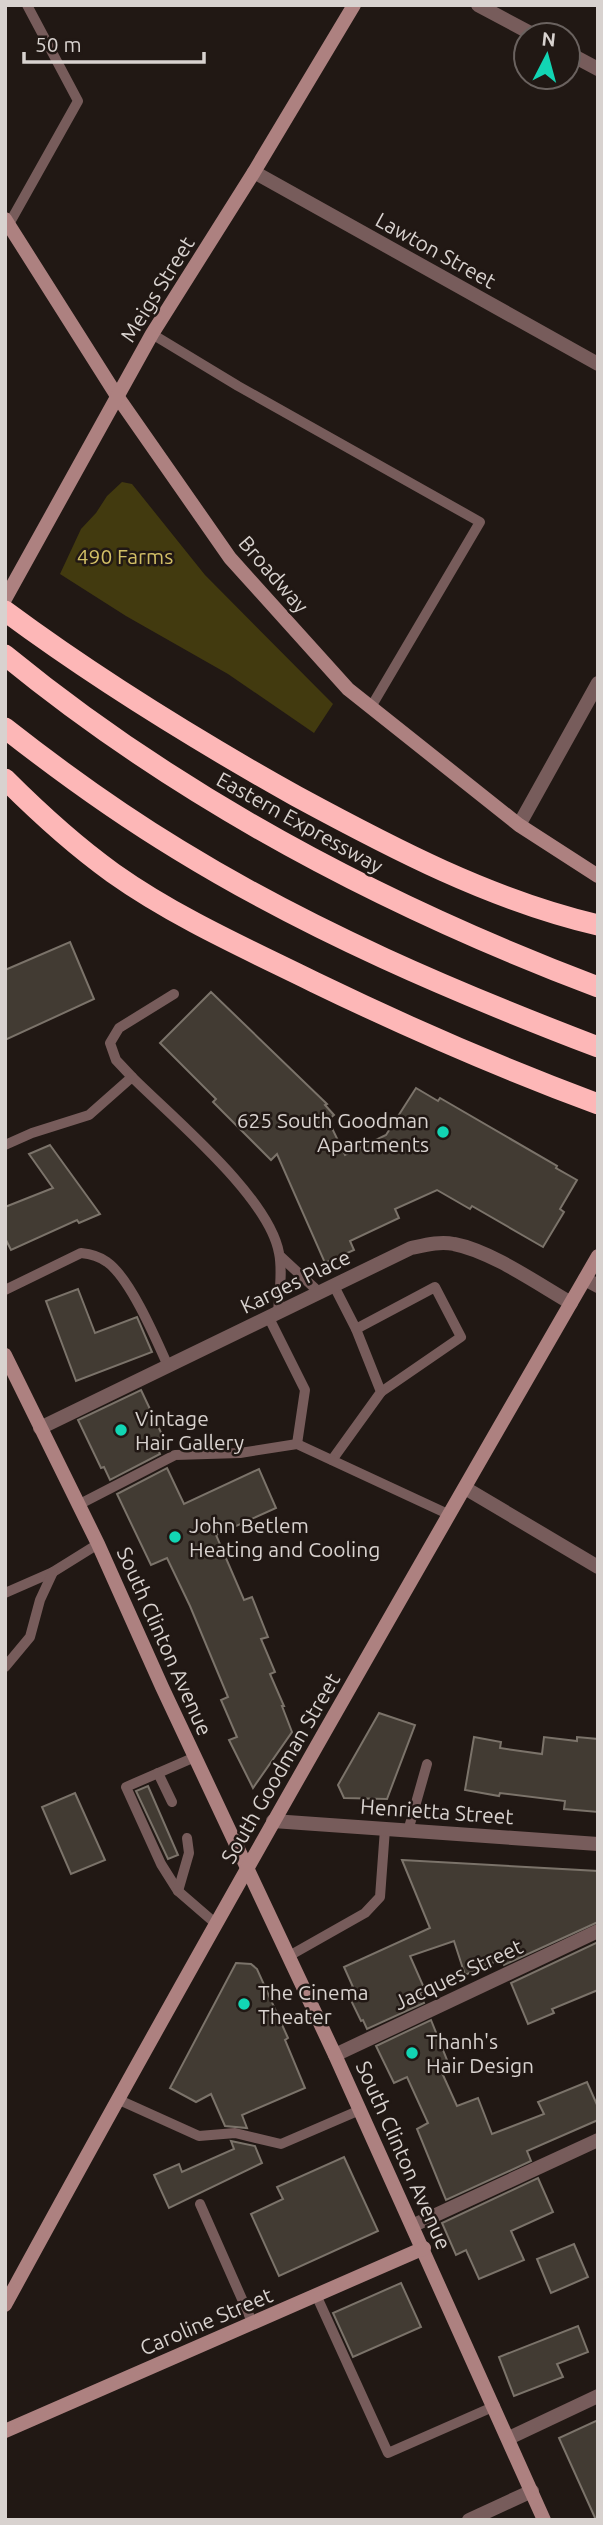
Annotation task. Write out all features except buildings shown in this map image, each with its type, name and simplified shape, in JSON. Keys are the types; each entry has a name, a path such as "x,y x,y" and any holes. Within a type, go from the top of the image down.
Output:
{"highway":[{"path":"5,611 153,712 318,808 479,886 547,912 598,925"},
{"name":"Eastern Expressway","path":"5,655 144,760 254,828 358,883 449,926 598,987"},
{"path":"5,728 106,803 181,851 256,894 444,985 598,1046"},
{"path":"5,779 40,813 115,875 171,908 269,960 377,1012 492,1063 598,1104"}],"street":[{"name":"Meigs Street","path":"5,599 152,334 254,172 354,5"},
{"path":"478,5 512,23"},
{"path":"582,60 598,69"},
{"name":"Lawton Street","path":"254,172 598,364"},
{"name":"Broadway","path":"7,222 117,396 230,558 348,689 519,825 598,876"},
{"path":"519,825 598,684"},
{"name":"Karges Place","path":"40,1428 411,1248 452,1244 491,1258 571,1303"},
{"name":"South Goodman Street","path":"5,2305 273,1821 571,1303 591,1282 598,1256"},
{"name":"South Clinton Avenue","path":"5,1355 97,1544 414,2225 544,2520"},
{"path":"465,1488 598,1567"},
{"name":"Henrietta Street","path":"273,1821 598,1844"},
{"name":"Jacques Street","path":"335,2055 598,1931"},
{"path":"414,2225 598,2140"},
{"name":"Caroline Street","path":"5,2431 424,2248"},
{"path":"509,2438 598,2396"},
{"path":"469,2520 532,2491"}],"lane":[{"path":"7,222 78,101 27,5"},
{"path":"152,334 238,386 480,522 371,707"},
{"path":"174,994 119,1028 110,1043 116,1060 240,1183 260,1210 277,1244 280,1256 274,1315 305,1390 297,1444"},
{"path":"5,1145 32,1133 89,1115 132,1077"},
{"path":"5,1290 81,1253 94,1254 109,1263 134,1296 168,1366"},
{"path":"280,1256 327,1289 356,1329 381,1392"},
{"path":"332,1460 381,1392 461,1337 435,1287 356,1329"},
{"path":"78,1505 175,1455 240,1453 297,1444 450,1515"},
{"path":"5,1592 52,1572 97,1544"},
{"path":"5,1667 30,1637 40,1600 52,1572"},
{"path":"195,1757 126,1787 161,1864 178,1891 215,1923"},
{"path":"408,1830 427,1764"},
{"path":"158,1773 172,1802"},
{"path":"289,1956 365,1913 380,1897 385,1829"},
{"path":"178,1891 189,1853 187,1838"},
{"path":"117,2099 199,2136 235,2133 281,2144 360,2110"},
{"path":"200,2204 253,2324"},
{"path":"317,2297 388,2453 495,2406"}],"green space":[{"name":"490 Farms","path":"122,482 132,484 205,575 333,704 314,733 228,674 126,616 60,574 81,529 107,496"}],"place":[{"name":"625 South Goodman Apartments","path":"443,1132"},
{"name":"Vintage Hair Gallery","path":"121,1430"},
{"name":"John Betlem Heating and Cooling","path":"175,1537"},
{"name":"The Cinema Theater","path":"244,2004"},
{"name":"Thanh's Hair Design","path":"412,2053"}]}
